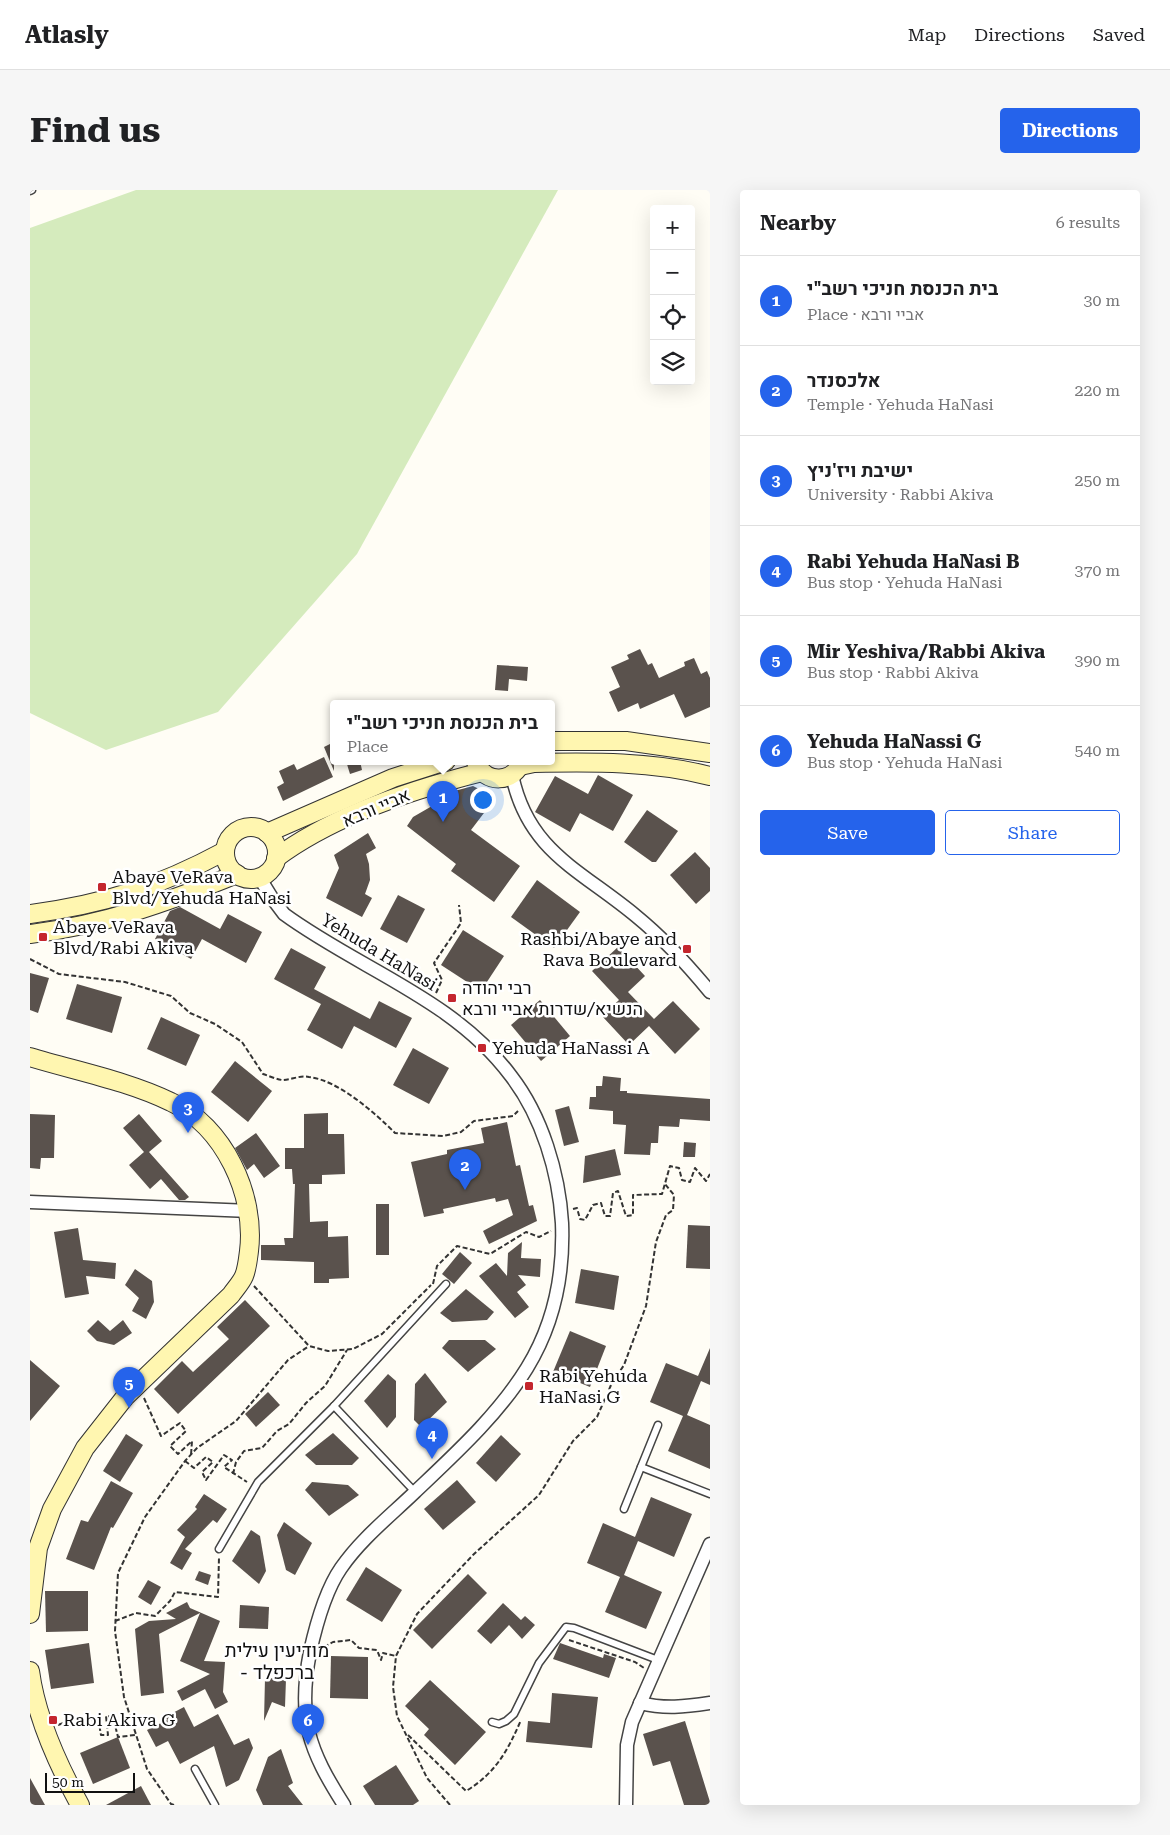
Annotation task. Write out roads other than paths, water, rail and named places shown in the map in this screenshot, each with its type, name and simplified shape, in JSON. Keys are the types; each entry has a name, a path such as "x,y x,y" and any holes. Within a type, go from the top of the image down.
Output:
{"street":[{"path":"555,741 626,741 694,749 710,753"},
{"path":"555,763 625,762 690,771 710,776"},
{"name":"אביי ורבא","path":"267,833 393,778 434,765"},
{"path":"479,766 496,779 518,767 525,816 548,848 635,914 666,942 710,992"},
{"name":"אביי ורבא","path":"276,858 308,837 400,796 479,766"},
{"path":"254,827 267,833 274,841 276,858 269,870 259,877 251,879 237,874 228,866 225,851 231,836 242,828 254,827"},
{"path":"30,914 90,904 120,896 160,883 225,851"},
{"path":"30,934 118,918 167,903 237,874"},
{"name":"Yehuda HaNasi","path":"259,877 284,914 299,925 432,1003 492,1054 512,1077 542,1134 554,1172 561,1219 560,1274 553,1313 540,1345 526,1369 486,1422 359,1546 339,1571 326,1600 309,1657 304,1703 307,1731 326,1778 344,1805"},
{"path":"30,1057 146,1091 172,1102 194,1115 215,1139 233,1166 250,1211 251,1238 244,1276 231,1295 138,1386 106,1420 85,1448 52,1509 38,1548 32,1573 30,1614"},
{"path":"30,1202 250,1211"},
{"path":"626,1805 627,1746 640,1703 710,1544"},
{"path":"30,1671 62,1771 80,1805"},
{"path":"640,1703 660,1708 710,1703"}],"lane":[{"path":"219,1549 258,1482 334,1406 446,1284"},
{"path":"334,1406 415,1492"},
{"path":"624,1509 658,1425"},
{"path":"641,1467 710,1494"},
{"path":"492,1722 499,1724 514,1714 538,1663 566,1627 574,1628 658,1660"},
{"path":"195,1769 215,1805"}],"place":[{"name":"בית הכנסת חניכי רשב\"י","path":"443,822"},
{"name":"Abaye VeRava Blvd/Yehuda HaNasi","path":"102,887"},
{"name":"Abaye VeRava Blvd/Rabi Akiva","path":"43,937"},
{"name":"Rashbi/Abaye and Rava Boulevard","path":"687,949"},
{"name":"רבי יהודה הנשיא/שדרות אביי ורבא","path":"452,998"},
{"name":"Yehuda HaNassi A","path":"482,1048"},
{"name":"ישיבת ויז'ניץ","path":"188,1133"},
{"name":"אלכסנדר","path":"465,1190"},
{"name":"Rabi Yehuda HaNasi G","path":"529,1386"},
{"name":"Mir Yeshiva/Rabbi Akiva","path":"129,1408"},
{"name":"Rabi Yehuda HaNasi B","path":"432,1459"},
{"name":"Rabi Akiva G","path":"53,1720"},
{"name":"Yehuda HaNassi G","path":"308,1745"}],"district":[{"name":"מודיעין עילית - ברכפלד","path":"277,1661"}]}
